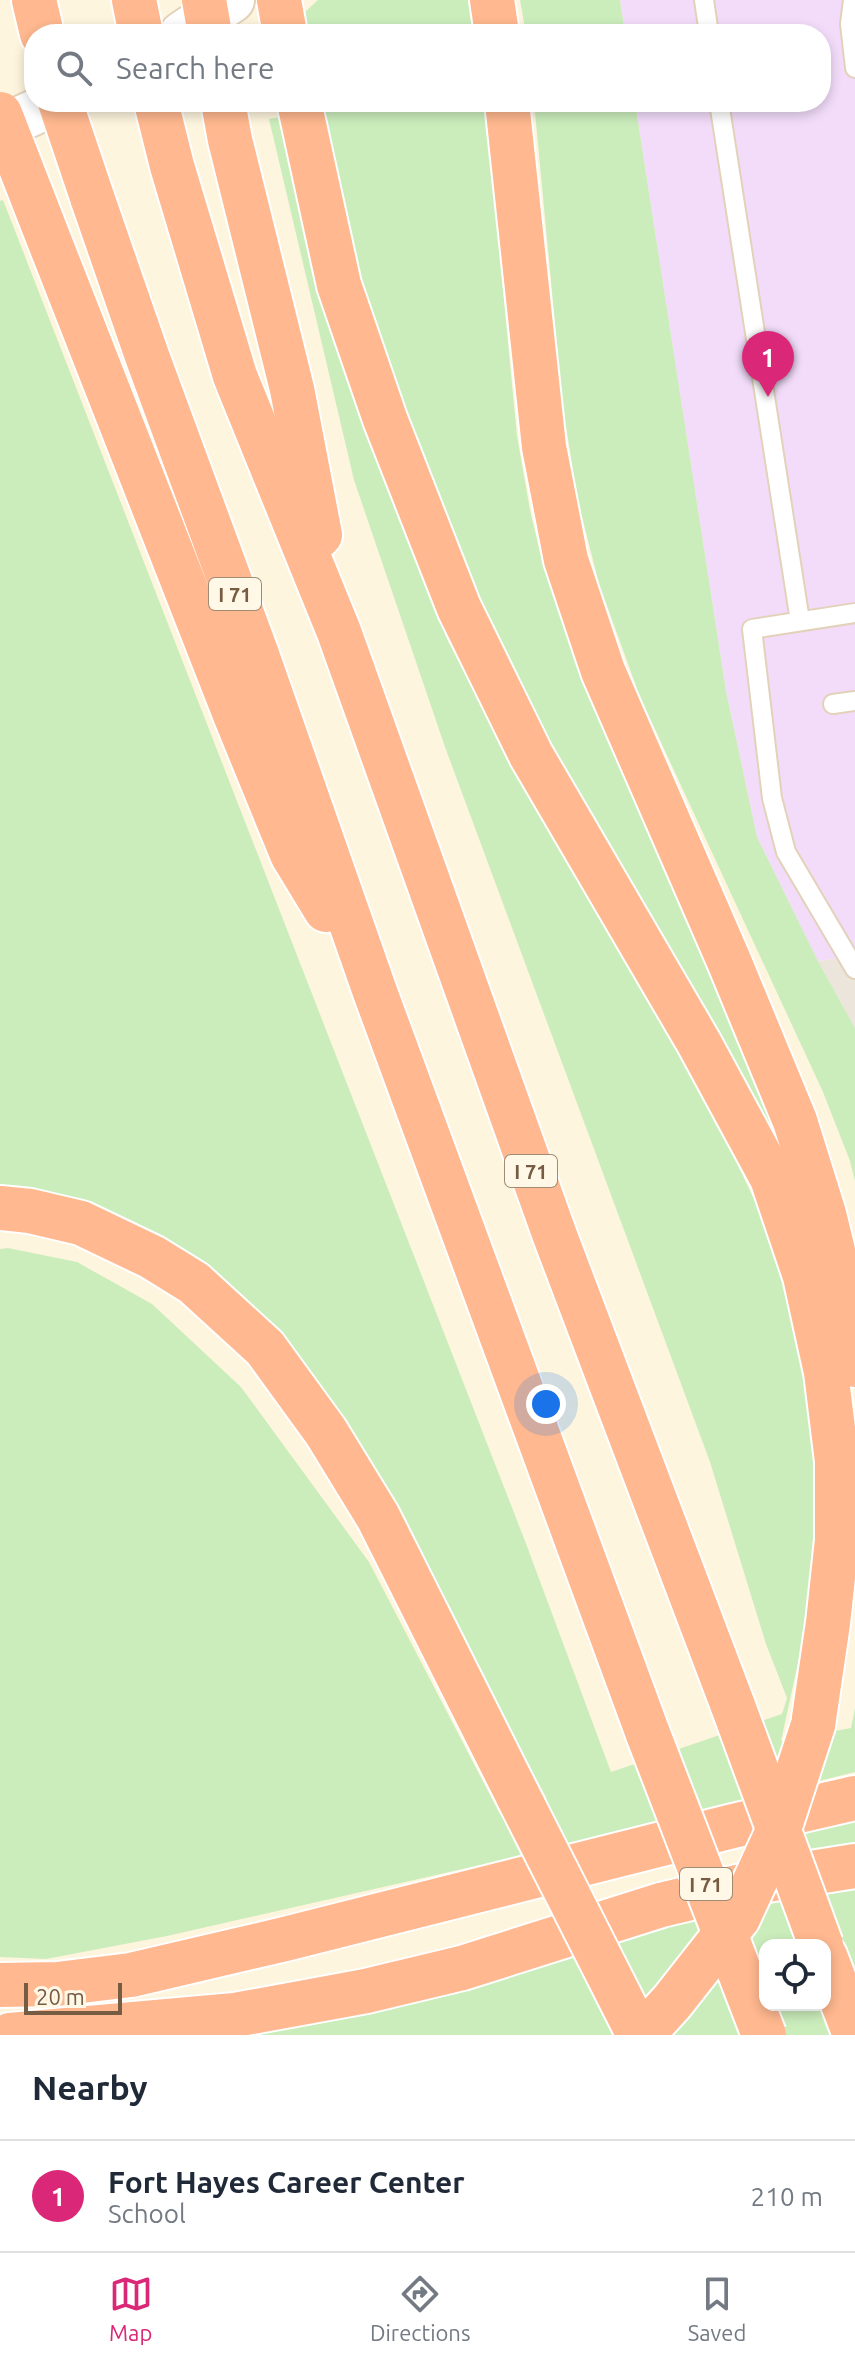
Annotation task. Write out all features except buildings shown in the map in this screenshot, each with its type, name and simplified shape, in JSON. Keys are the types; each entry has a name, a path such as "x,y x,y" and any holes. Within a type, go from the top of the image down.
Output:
{"highway":[{"path":"34,0 40,24"},
{"path":"134,0 139,24"},
{"path":"204,0 208,24"},
{"path":"279,0 283,24"},
{"path":"492,0 496,24"},
{"name":"I 71","path":"62,112 375,992 648,1734 764,2035"},
{"name":"I 71","path":"158,112 235,376 339,632 555,1236 819,1939"},
{"path":"301,112 339,285 385,419 459,608 531,755 699,1043 772,1178 805,1276 826,1372 837,1461 837,1540 813,1725"},
{"path":"508,112 544,447 566,560 603,671 795,1121 824,1214 846,1304 855,1365"},
{"path":"0,114 292,854 375,992"},
{"path":"227,121 292,389 339,632"},
{"path":"0,1208 30,1211 81,1223 152,1257 194,1283 265,1348 326,1432 378,1517 640,2035 672,2002 738,1918 779,1829 838,1661 855,1570"},
{"path":"0,1985 57,1984 131,1975 855,1798"},
{"path":"10,2035 235,2015 366,1991 462,1968 661,1905 767,1880 855,1866"},
{"path":"831,1972 855,2035"}],"street":[{"path":"197,24 232,0"},
{"path":"0,128 36,112"}],"lane":[{"path":"704,0 708,24"},
{"path":"853,0 850,24 855,68"},
{"path":"721,112 800,621"},
{"path":"855,613 752,629 772,798 786,852 846,938 855,969"},
{"path":"833,704 855,701"}],"shaded area":[{"path":"620,0 855,0 855,956 818,961 757,837 726,691 637,112 831,112 831,24 624,24"},
{"path":"855,956 855,1028 818,961"}],"green space":[{"path":"318,0 473,0 477,24 307,24 305,12"},
{"path":"520,0 620,0 624,24 524,24"},
{"path":"323,112 486,112 517,436 542,561 584,682 777,1127 766,1134 564,769 472,582 431,487 394,389 354,246"},
{"path":"535,112 637,112 726,691 757,837 855,1028 855,1181 823,1092 640,697 599,584 578,501 563,408"},
{"path":"281,117 329,309 395,509 448,641 513,762 704,1093 768,1229 794,1314 813,1402 819,1515 806,1626 781,1741 851,1728 855,1708 855,1772 524,1855 167,1936 46,1959 0,1957 0,1249 77,1262 152,1304 241,1387 369,1562 500,1814 546,1797 348,1433 291,1345 229,1284 163,1237 87,1205 0,1186 0,201 3,200 525,1541 611,1772 782,1714 787,1698 766,1644 710,1462 445,747 354,480 269,119"},
{"path":"855,1817 855,1843 738,1864 833,1822"},
{"path":"855,1884 855,2035 224,2035 373,2014 629,1935 829,1887"}],"place":[{"name":"Fort Hayes Career Center","path":"768,397"}]}
